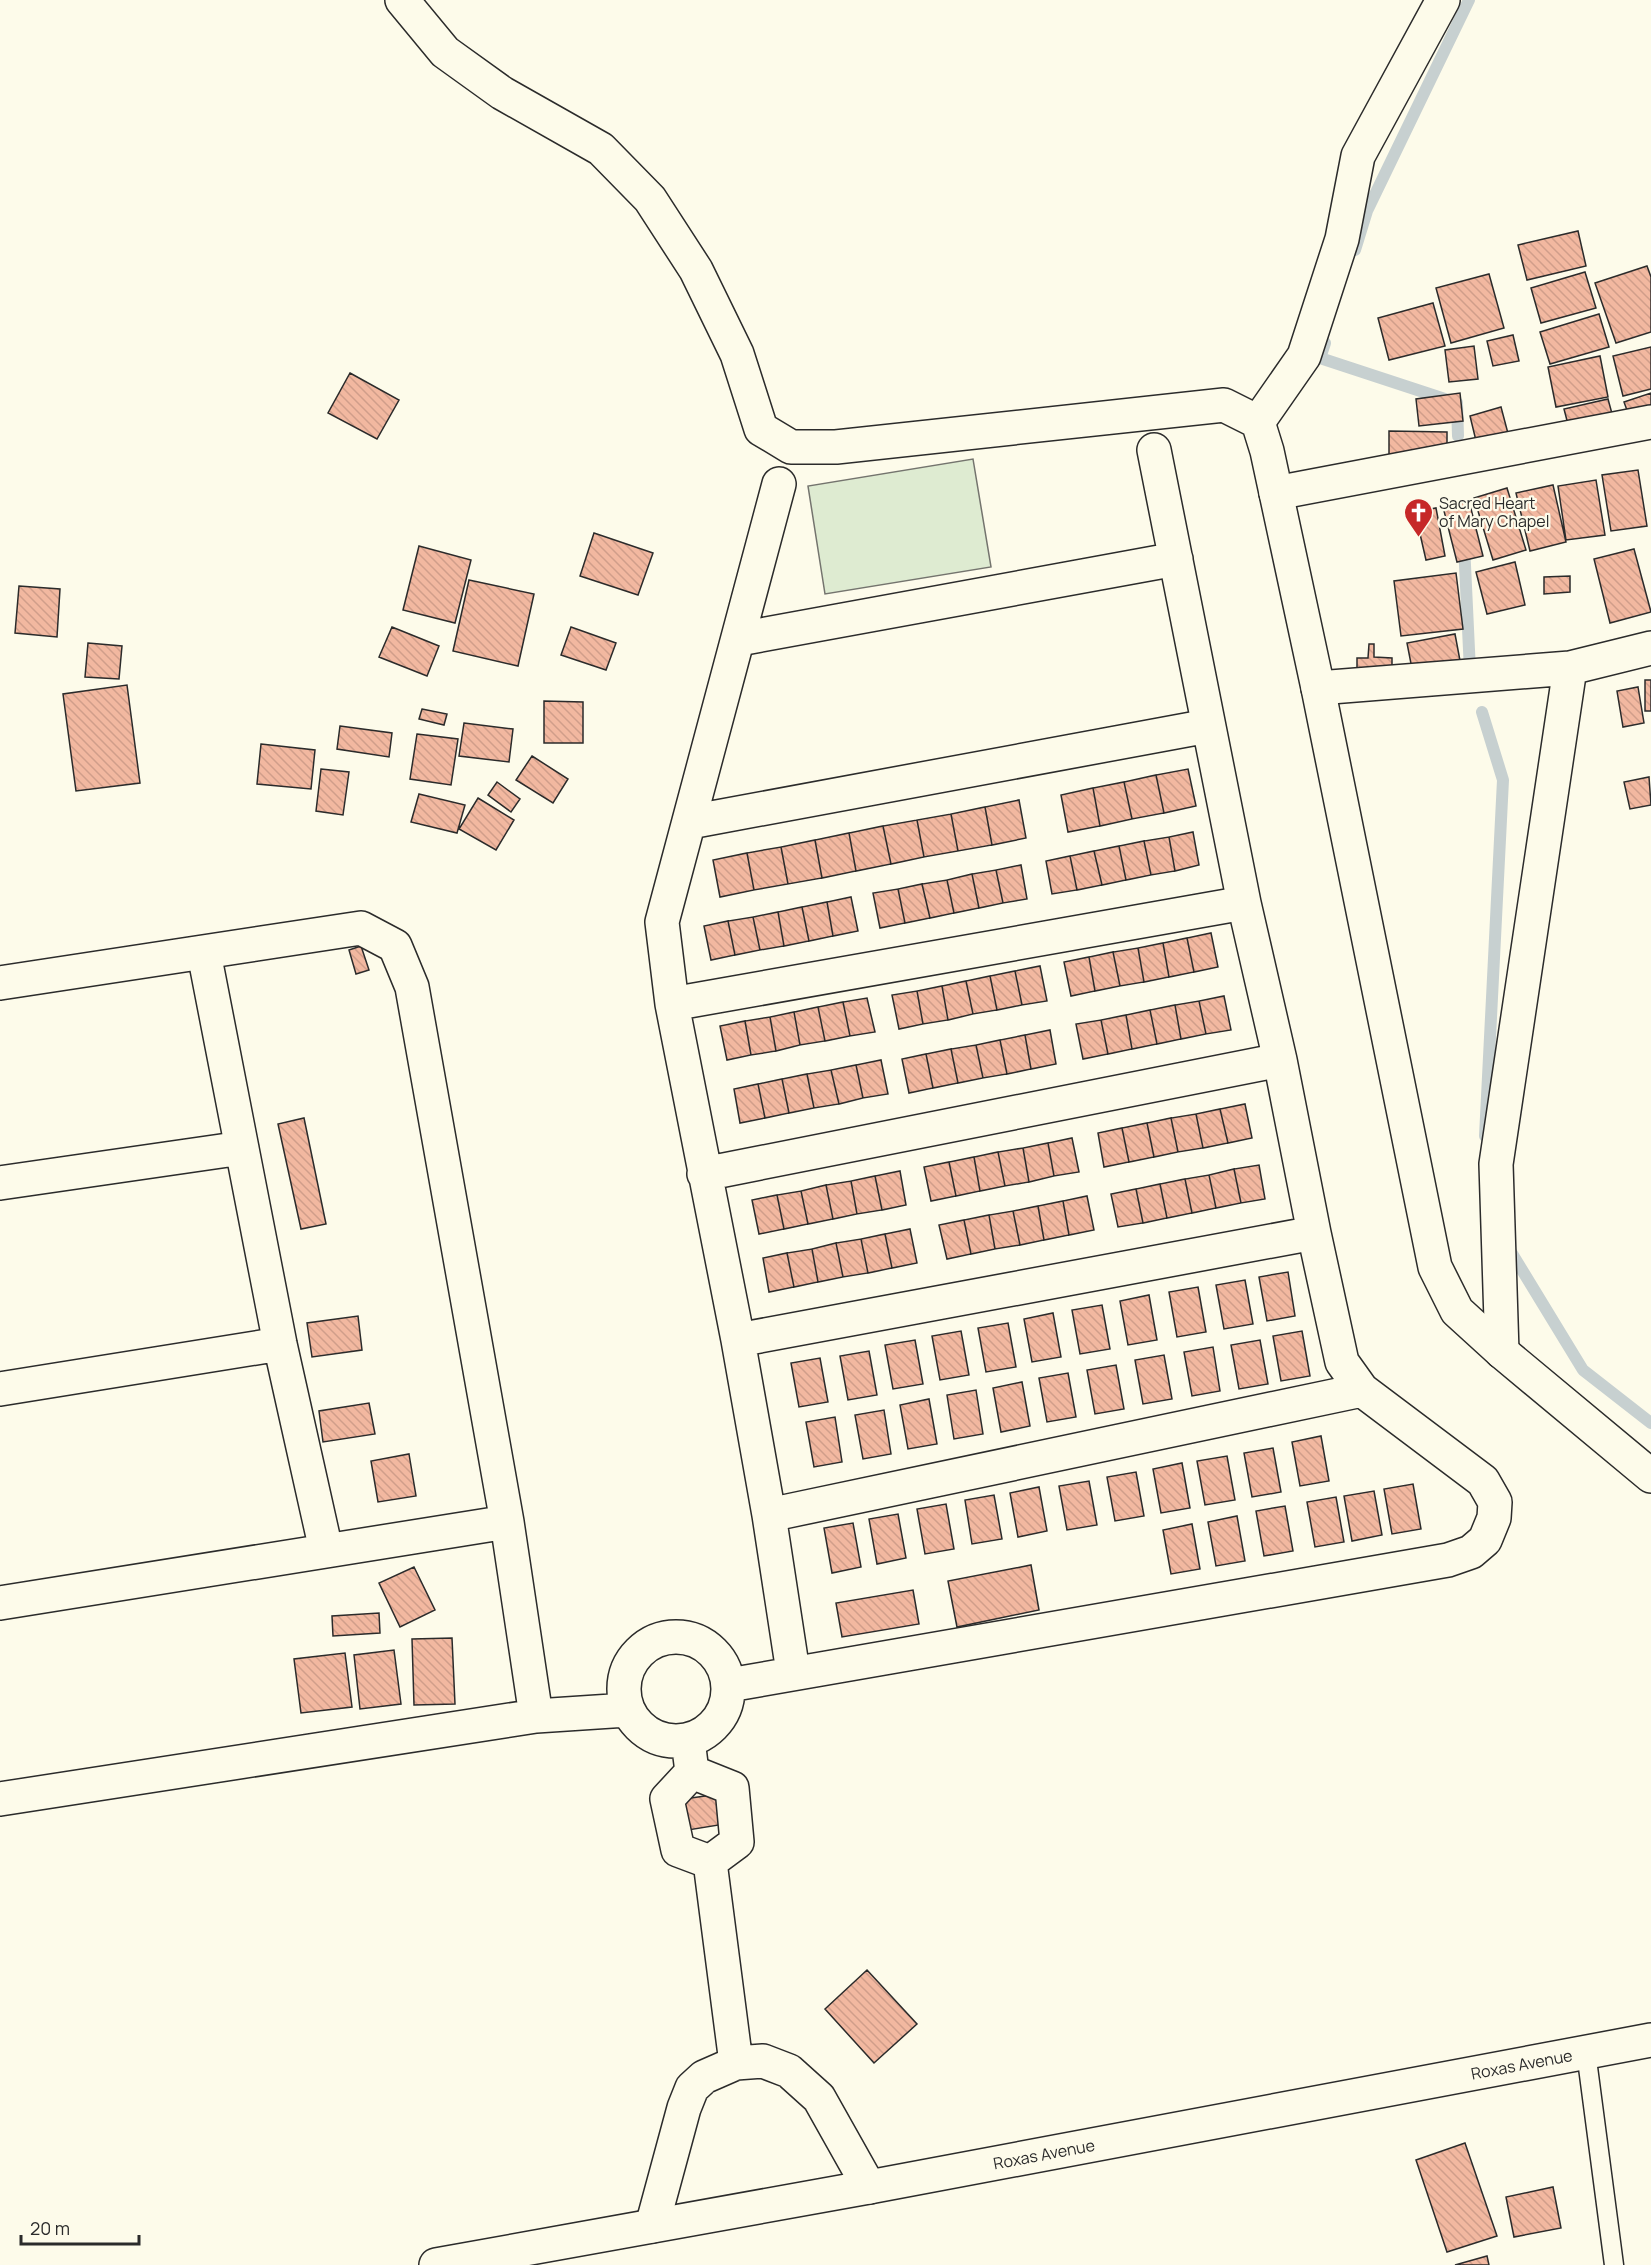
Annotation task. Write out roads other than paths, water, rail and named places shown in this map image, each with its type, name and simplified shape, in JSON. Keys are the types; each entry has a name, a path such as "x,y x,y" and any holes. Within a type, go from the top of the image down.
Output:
{"street":[{"path":"402,0 445,52 502,93 601,149 651,199 696,270 737,354 761,429 791,447 836,447 1224,405 1258,422 1267,451 1318,688 1435,1267 1457,1311 1502,1352 1651,1476"},
{"path":"1258,422 1304,357 1342,239 1358,156 1443,0"},
{"path":"1276,493 1651,422"},
{"path":"729,1685 793,1672 1448,1560 1471,1552 1485,1540 1494,1518 1495,1502 1483,1481 1362,1390 1342,1362 1280,1060 1244,903 1154,450"},
{"path":"779,484 662,922 672,1004 738,1340 769,1515 793,1672"},
{"path":"739,639 1176,558"},
{"path":"1318,688 1570,668 1651,648"},
{"path":"1502,1352 1496,1164 1570,668"},
{"path":"690,822 1208,726"},
{"path":"672,1004 1244,903"},
{"path":"0,983 361,928 395,946 412,987 507,1522 536,1716"},
{"path":"204,953 279,1344 326,1550"},
{"path":"704,1174 1280,1060"},
{"path":"0,1183 242,1148"},
{"path":"738,1340 1314,1233"},
{"path":"0,1389 279,1344"},
{"path":"769,1515 1362,1390"},
{"path":"0,1604 507,1522"},
{"path":"682,1636 699,1641 714,1652 724,1668 729,1685 727,1703 718,1720 706,1733 688,1740 670,1741 652,1736 638,1725 627,1710 622,1692 625,1674 633,1658 646,1645 663,1637 682,1636"},
{"path":"0,1799 536,1716 627,1710"},
{"path":"688,1740 692,1772 667,1799 678,1850 710,1862"},
{"path":"692,1772 732,1788 737,1842 710,1862"},
{"path":"710,1862 736,2063"},
{"name":"Roxas Avenue","path":"436,2265 869,2187 1651,2040"},
{"path":"652,2226 684,2108 692,2088 704,2077 736,2063 763,2061 789,2071 819,2098 869,2187"}],"lane":[{"path":"1586,2052 1614,2265"}],"waterway":[{"path":"1355,250 1367,211 1469,0"},
{"path":"1325,343 1320,358 1457,403 1458,436"},
{"path":"1464,544 1470,671"},
{"path":"1482,712 1503,780 1485,1136"},
{"path":"1508,1247 1583,1370 1651,1423"}],"place":[{"name":"Sacred Heart of Mary Chapel","path":"1418,538"}]}
